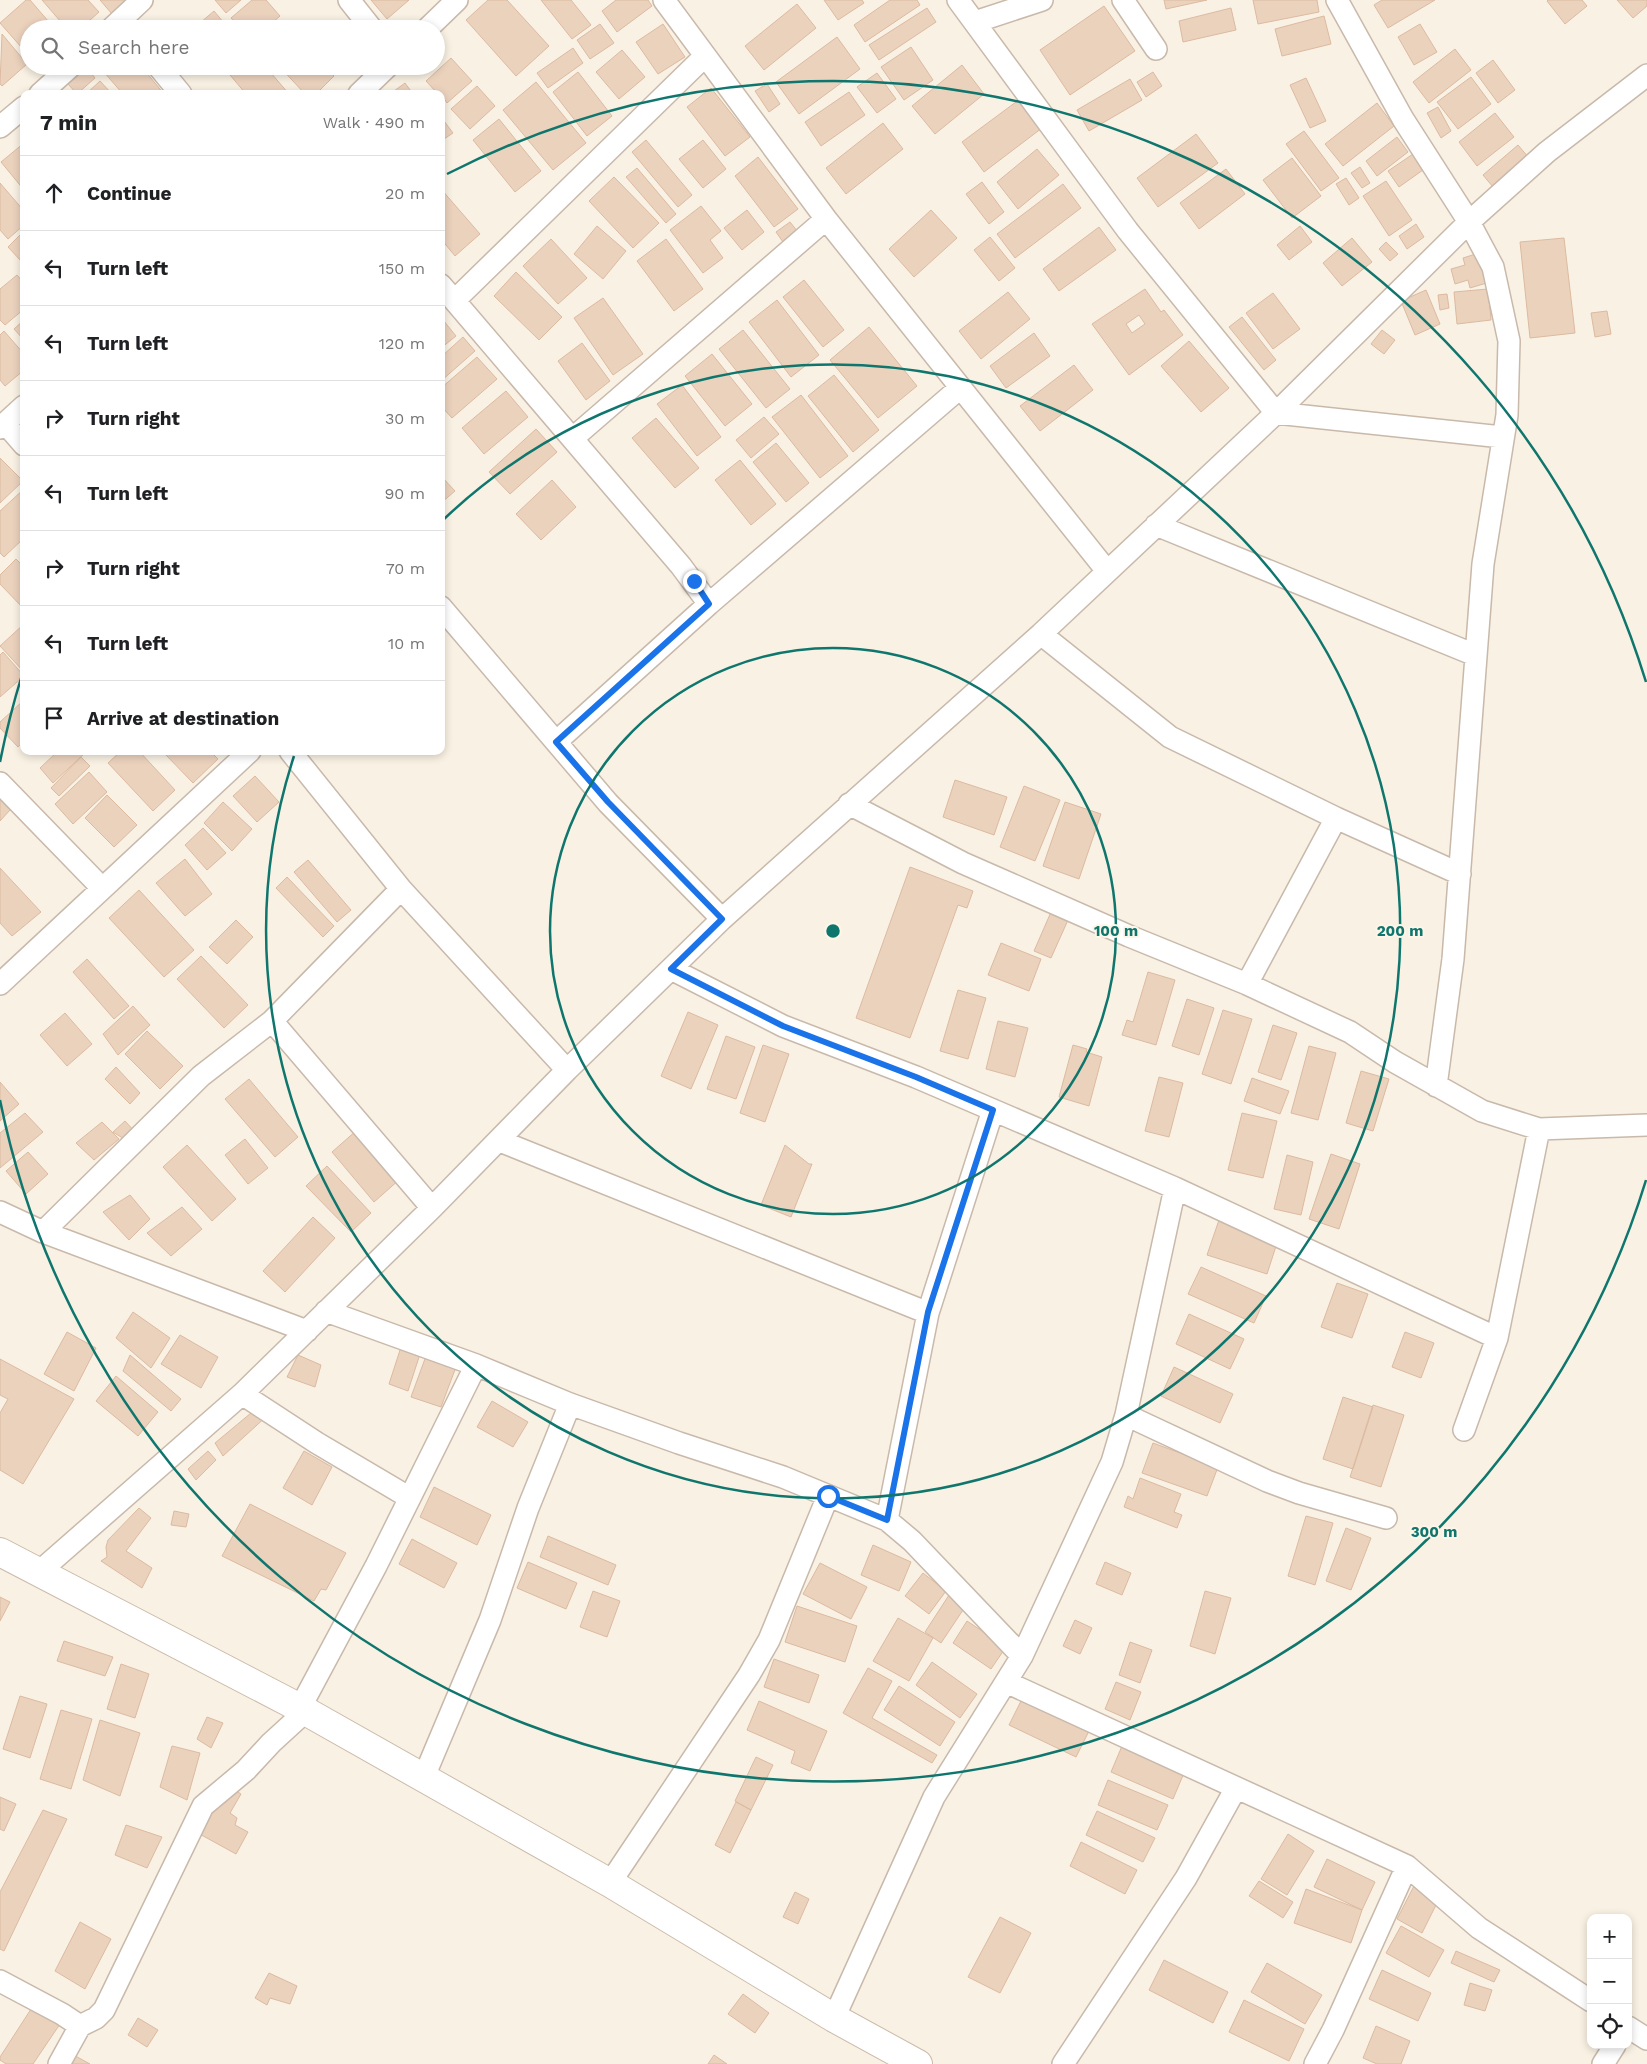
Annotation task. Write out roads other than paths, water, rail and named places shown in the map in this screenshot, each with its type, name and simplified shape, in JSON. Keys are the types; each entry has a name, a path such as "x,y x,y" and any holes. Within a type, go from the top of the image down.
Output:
{"main road":[{"path":"0,1552 303,1710 610,1883 834,2018 918,2064"}],"street":[{"path":"124,20 142,0"},
{"path":"349,0 365,20"},
{"path":"436,20 457,0"},
{"path":"664,0 826,219 1107,571"},
{"path":"958,0 1128,231 1276,413 1502,437"},
{"path":"975,22 1042,0"},
{"path":"1123,0 1156,49"},
{"path":"1337,0 1404,119 1469,222 1493,267 1509,341 1507,415 1483,564 1453,960 1436,1086"},
{"path":"705,56 448,293 681,566 709,604"},
{"path":"44,90 61,75"},
{"path":"165,75 178,90"},
{"path":"364,90 379,75"},
{"path":"39,1572 242,1394 500,1141 567,1070 722,919 1041,634 1276,413 1469,222 1547,152 1647,75"},
{"path":"1,123 20,110"},
{"path":"573,438 826,219"},
{"path":"556,742 709,604 960,388"},
{"path":"20,410 3,425 20,441"},
{"path":"1156,525 1475,655"},
{"path":"445,612 608,802 722,919"},
{"path":"1041,634 1170,737 1336,818 1460,874"},
{"path":"0,984 246,755"},
{"path":"293,755 401,889 567,1070"},
{"path":"0,783 101,888"},
{"path":"849,804 963,863 1129,936 1246,984 1350,1032 1436,1086 1482,1111 1539,1130 1647,1125"},
{"path":"1246,984 1336,818"},
{"path":"43,1232 201,1076 272,1021 401,889"},
{"path":"671,969 783,1026 916,1077 1175,1188 1497,1338"},
{"path":"272,1021 432,1208"},
{"path":"887,1520 928,1312 993,1110"},
{"path":"1464,1430 1497,1338 1539,1130"},
{"path":"500,1141 928,1312"},
{"path":"834,2018 934,1797 1022,1656 1112,1462 1126,1415 1175,1188"},
{"path":"0,1212 43,1232 307,1330"},
{"path":"326,1311 476,1365 570,1404 679,1444 783,1477 887,1520 912,1541 1022,1656"},
{"path":"59,2064 80,2026 96,2018 104,2010 203,1806 246,1770 303,1710 476,1365"},
{"path":"242,1394 340,1458 410,1498"},
{"path":"423,1779 490,1620 528,1508 570,1404"},
{"path":"1126,1415 1275,1484 1386,1518"},
{"path":"610,1883 744,1683 765,1647 828,1496"},
{"path":"1006,1682 1407,1866 1480,1928 1587,1998"},
{"path":"1063,2064 1186,1878 1236,1788"},
{"path":"1315,2064 1333,2030 1407,1866"},
{"path":"0,1981 62,2014 80,2026"},
{"path":"1632,2030 1647,2039"},
{"path":"1603,2064 1612,2049"}]}
